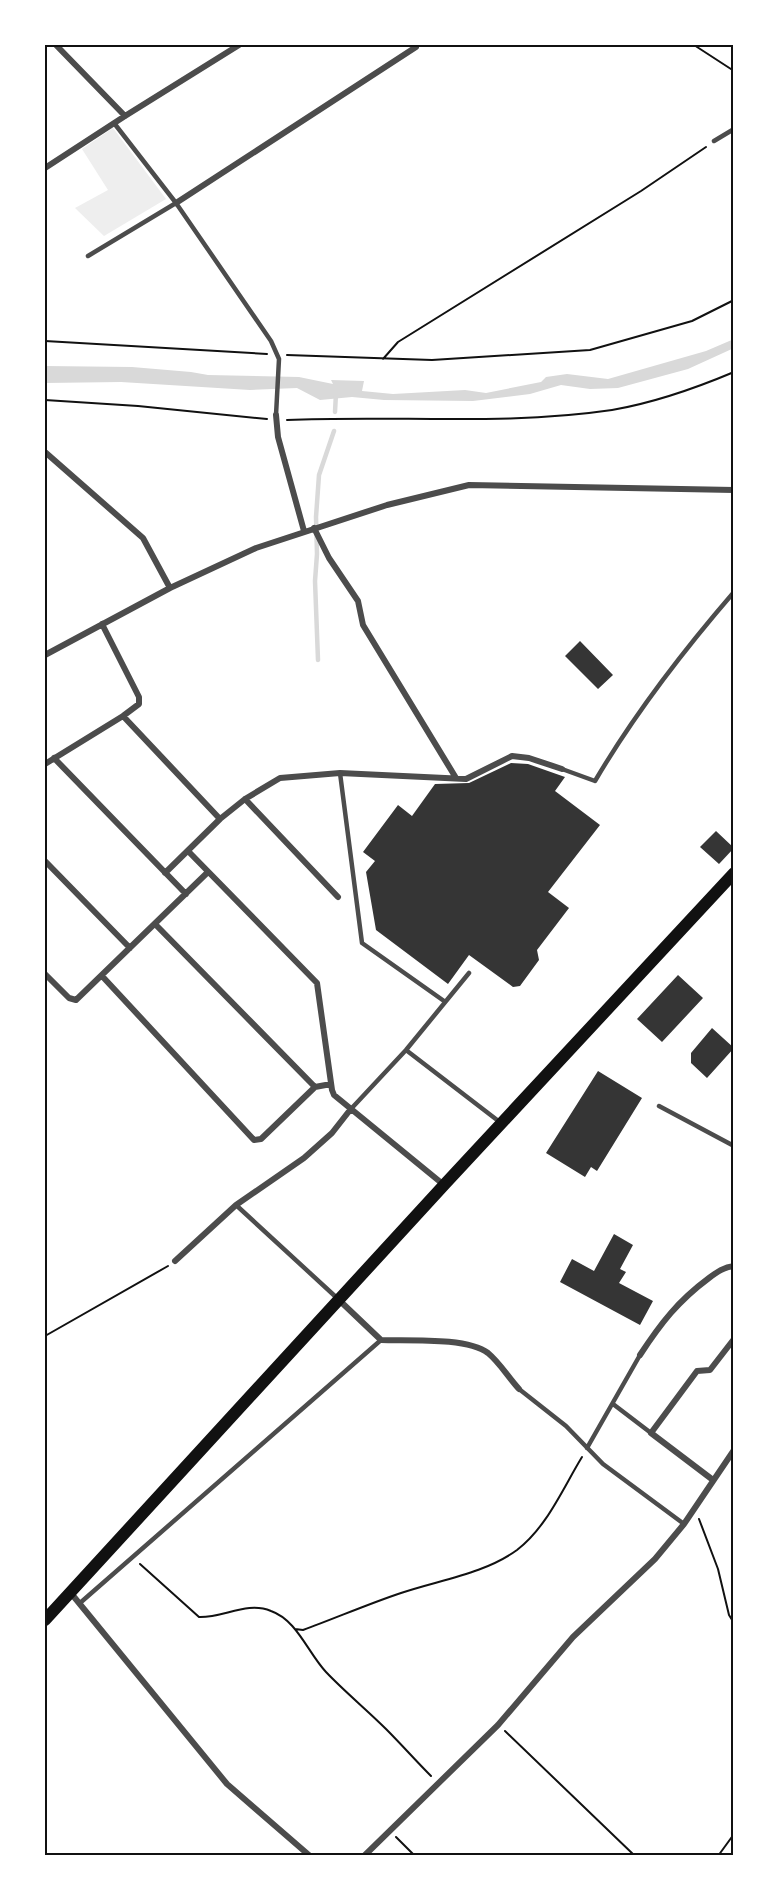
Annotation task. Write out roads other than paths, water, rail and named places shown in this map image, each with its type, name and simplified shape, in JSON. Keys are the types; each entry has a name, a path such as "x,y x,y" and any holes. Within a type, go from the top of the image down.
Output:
{"main road":[{"path":"45,1620 734,873"}],"street":[{"path":"56,45 125,116"},
{"path":"45,168 239,45"},
{"path":"176,203 406,54 416,47 415,45"},
{"path":"276,412 278,437 304,531"},
{"path":"45,452 143,538 170,588"},
{"path":"45,655 170,588 256,548 398,502 469,485 734,490"},
{"path":"314,528 329,558 358,601 363,625 456,778"},
{"path":"45,764 139,704 139,697 102,624"},
{"path":"123,716 220,819"},
{"path":"165,873 220,819 280,778 340,773 466,778 512,756 529,758 562,769"},
{"path":"54,758 186,894"},
{"path":"245,800 338,897"},
{"path":"188,850 317,983 334,1095 444,1185"},
{"path":"45,861 130,948"},
{"path":"45,974 73,1000 81,997 208,872"},
{"path":"155,924 315,1087"},
{"path":"102,976 254,1140 261,1139 315,1087 331,1084"},
{"path":"175,1262 236,1205 304,1158 332,1133 350,1110"},
{"path":"640,1355 664,1319 681,1300 721,1270 734,1266"},
{"path":"339,1300 381,1340 455,1343 477,1347 495,1359 519,1389"},
{"path":"713,1480 651,1433 697,1371 710,1370 734,1339"},
{"path":"364,1856 498,1725 573,1637 656,1559 684,1524 734,1450"},
{"path":"70,1592 227,1784 310,1856"}],"lane":[{"path":"114,123 176,203 271,341 279,359 276,412"},
{"path":"714,141 734,129"},
{"path":"88,256 176,203"},
{"path":"562,769 595,781 617,743 649,697 734,592"},
{"path":"340,773 362,943 444,1001"},
{"path":"350,1110 406,1050 469,973"},
{"path":"406,1050 501,1124"},
{"path":"658,1106 734,1146"},
{"path":"236,1205 339,1300"},
{"path":"80,1603 381,1340"},
{"path":"587,1448 640,1355"},
{"path":"519,1389 561,1422 603,1464 684,1524"},
{"path":"613,1404 651,1433"}],"waterway":[{"path":"335,412 336,393"},
{"path":"318,660 315,581 316,517 319,475 334,431"}]}
